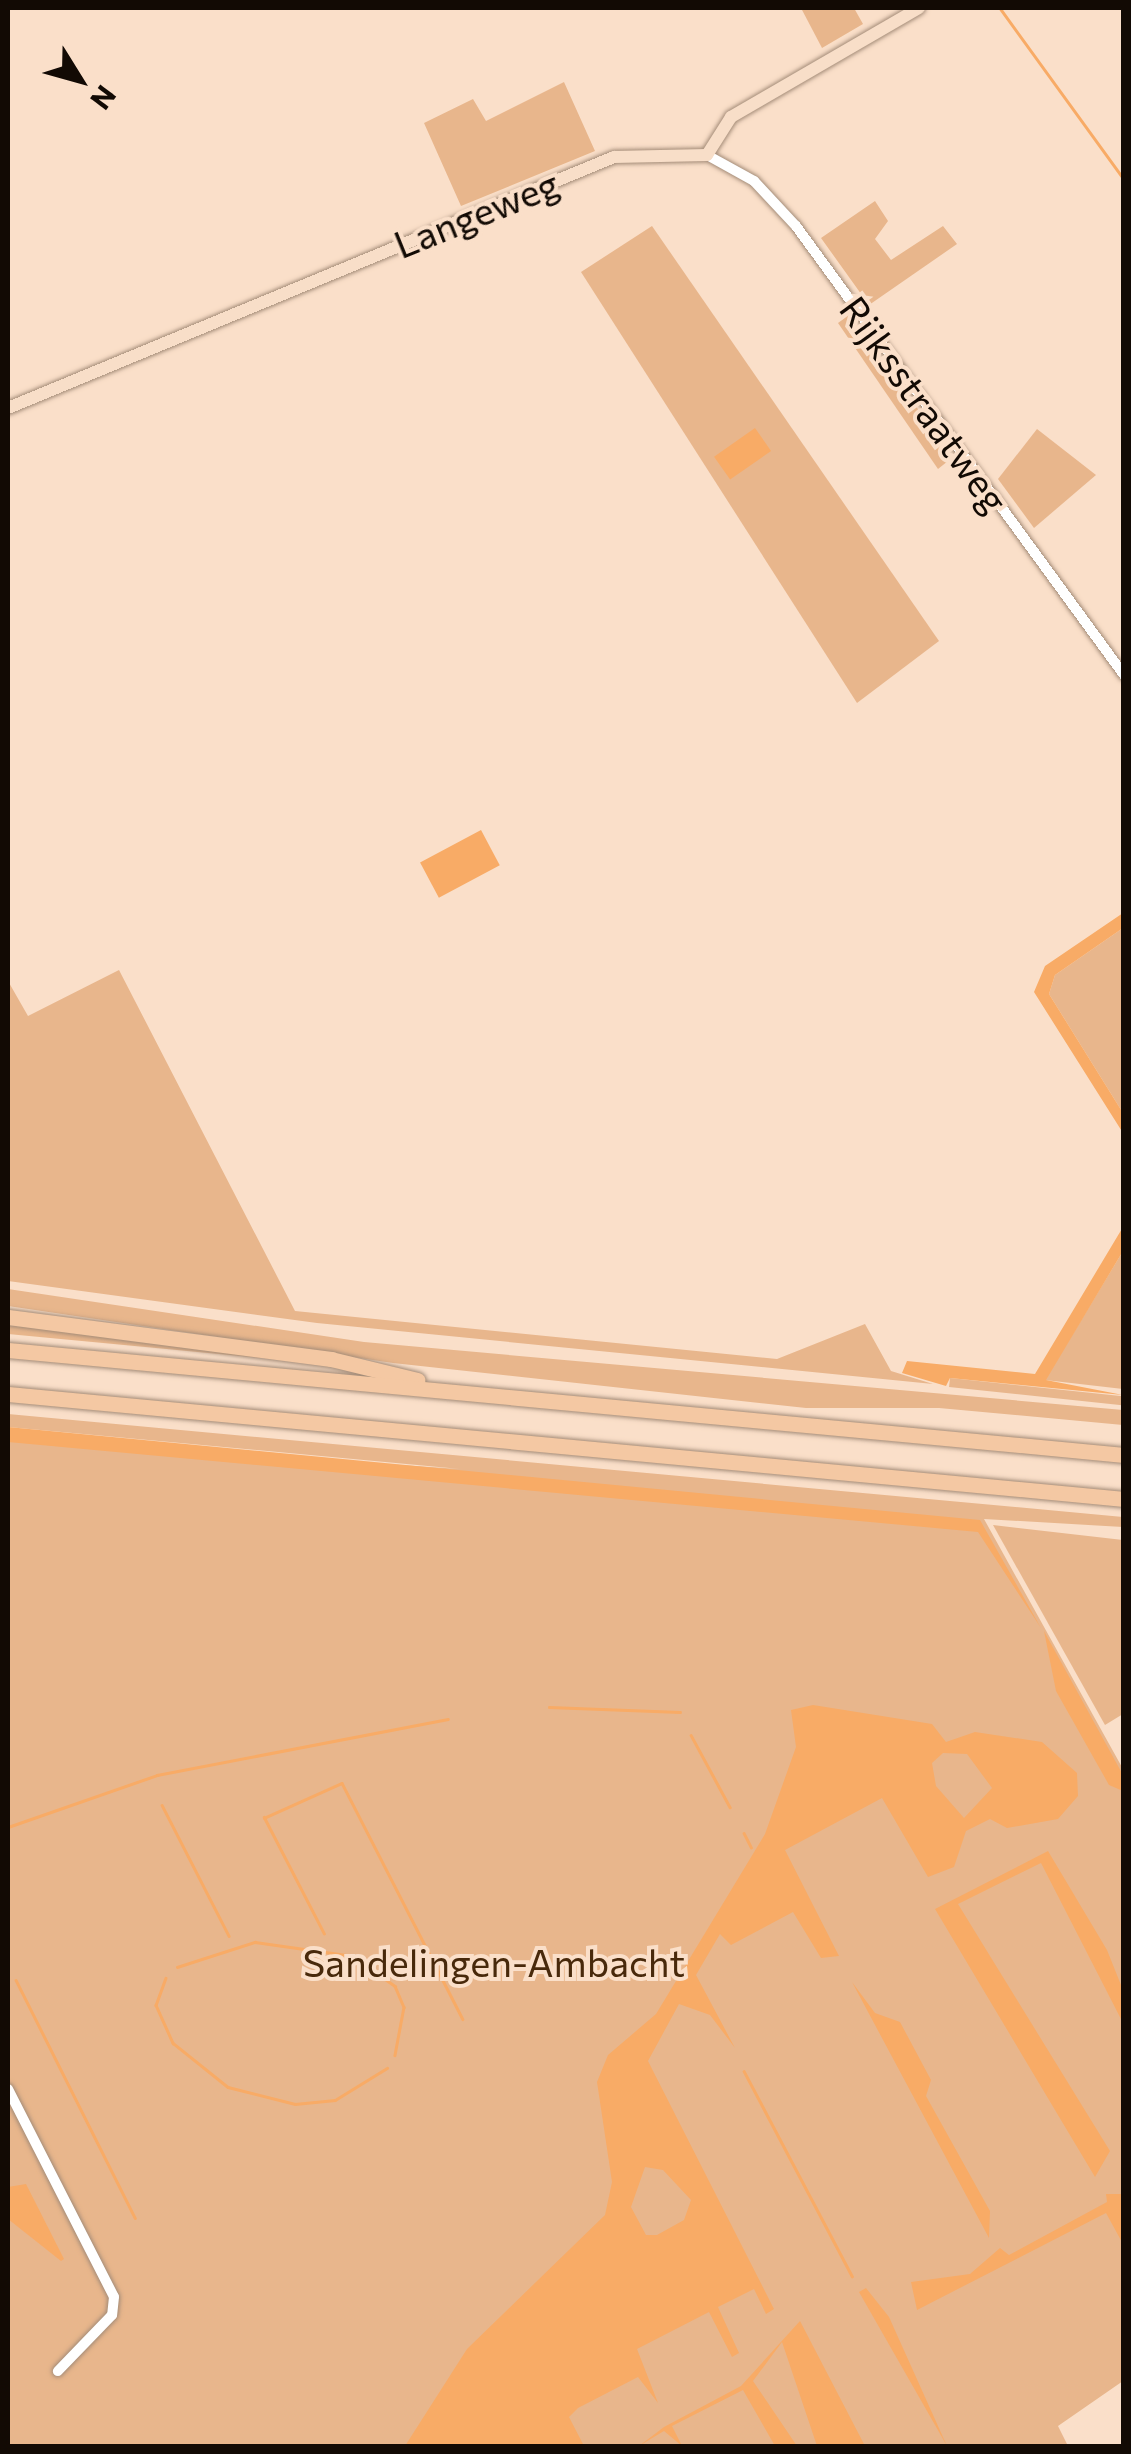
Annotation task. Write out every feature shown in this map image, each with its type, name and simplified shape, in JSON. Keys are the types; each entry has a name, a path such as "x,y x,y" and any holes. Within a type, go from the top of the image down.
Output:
{"highway":[{"path":"8,1317 331,1358 471,1393"},
{"path":"8,1350 1124,1455"},
{"path":"8,1397 1124,1500"}],"main road":[{"path":"707,155 731,117 919,8"},
{"name":"Langeweg","path":"8,408 614,157 707,155"}],"street":[{"name":"Rijksstraatweg","path":"707,155 754,181 796,226 1124,674"},
{"path":"8,2089 116,2306 58,2371"}],"green space":[{"path":"801,8 854,8 863,24 822,48"},
{"path":"564,82 595,151 461,206 424,123 473,99 486,121"},
{"path":"875,201 888,221 875,239 891,260 943,226 957,244 869,305 821,238"},
{"path":"652,226 939,641 857,703 581,272"},
{"path":"849,315 953,457 938,469 838,323"},
{"path":"1037,429 1096,475 1034,528 998,479"},
{"path":"1123,928 1123,1113 1049,994 1055,975"},
{"path":"119,970 295,1311 777,1359 865,1324 891,1371 933,1384 317,1323 8,1281 8,981 28,1016"},
{"path":"1123,1251 1123,1389 1045,1380"},
{"path":"8,1289 364,1342 1123,1410 1123,1425 939,1408 806,1408 393,1363 8,1306"},
{"path":"8,1325 153,1342 293,1361 8,1334"},
{"path":"950,1378 1123,1396 1122,1405 949,1387"},
{"name":"Sandelingen-Ambacht","path":"8,1414 1123,1517 1123,1527 984,1519 1123,1769 1123,2381 1058,2426 1068,2446 8,2446 8,1439 460,1469 8,1427"},
{"path":"993,1525 1123,1540 1123,1714 1105,1725"}],"shaded area":[{"path":"755,428 771,451 730,480 714,457"},
{"path":"481,830 500,865 439,898 420,862"},
{"path":"1123,913 1123,928 1055,975 1049,994 1123,1113 1123,1133 1034,992 1045,966"},
{"path":"1123,1227 1123,1251 1046,1380 1123,1395 950,1378 946,1386 902,1373 907,1361 1035,1374"},
{"path":"8,1427 980,1520 1041,1628 978,1532 8,1442"},
{"path":"1044,1631 1123,1775 1123,1791 1109,1785 1056,1691"},
{"path":"813,1705 932,1724 946,1742 975,1732 1042,1742 1077,1773 1078,1796 1058,1819 1007,1828 990,1819 966,1831 954,1867 928,1877 882,1798 785,1850 839,1956 821,1958 793,1912 731,1945 720,1934 696,1975 735,2048 710,2015 679,2004 648,2061 774,2309 766,2314 754,2289 718,2307 739,2353 732,2357 709,2312 637,2349 658,2403 638,2377 578,2408 569,2417 584,2446 405,2446 467,2349 605,2215 612,2182 597,2082 608,2055 656,2014 765,1834 796,1747 791,1710","holes":["943,1753 967,1754 992,1788 964,1818 936,1786 932,1763","645,2167 663,2170 691,2200 684,2220 657,2235 646,2235 631,2207"]},
{"path":"1048,1851 1107,1950 1123,1990 1123,2023 1041,1863 958,1904 1110,2151 1095,2177 935,1909"},
{"path":"852,1982 875,2013 900,2022 931,2080 926,2096 990,2211 989,2238"},
{"path":"26,2184 64,2259 61,2261 8,2219 8,2187"},
{"path":"1106,2194 1123,2194 1123,2244 1106,2213 917,2310 911,2282 970,2274 1000,2248 1009,2255 1107,2202"},
{"path":"866,2288 889,2317 947,2446 859,2292"},
{"path":"800,2321 865,2446 817,2446 782,2342 753,2381 797,2446 775,2446 743,2390 672,2426 682,2446 664,2431 639,2446 664,2427 741,2386"}],"waterway":[{"path":"1000,8 1124,179"},
{"path":"549,1707 680,1712"},
{"path":"8,1827 157,1775 448,1719"},
{"path":"691,1735 730,1807"},
{"path":"324,1934 264,1818 342,1783 463,2019"},
{"path":"162,1805 229,1936"},
{"path":"744,1833 751,1847"},
{"path":"177,1967 255,1942 353,1956 395,1986 404,2007 395,2055"},
{"path":"166,1978 156,2005 173,2043 228,2087 295,2104 335,2100 387,2068"},
{"path":"16,1980 135,2218"},
{"path":"744,2071 852,2276"}]}
